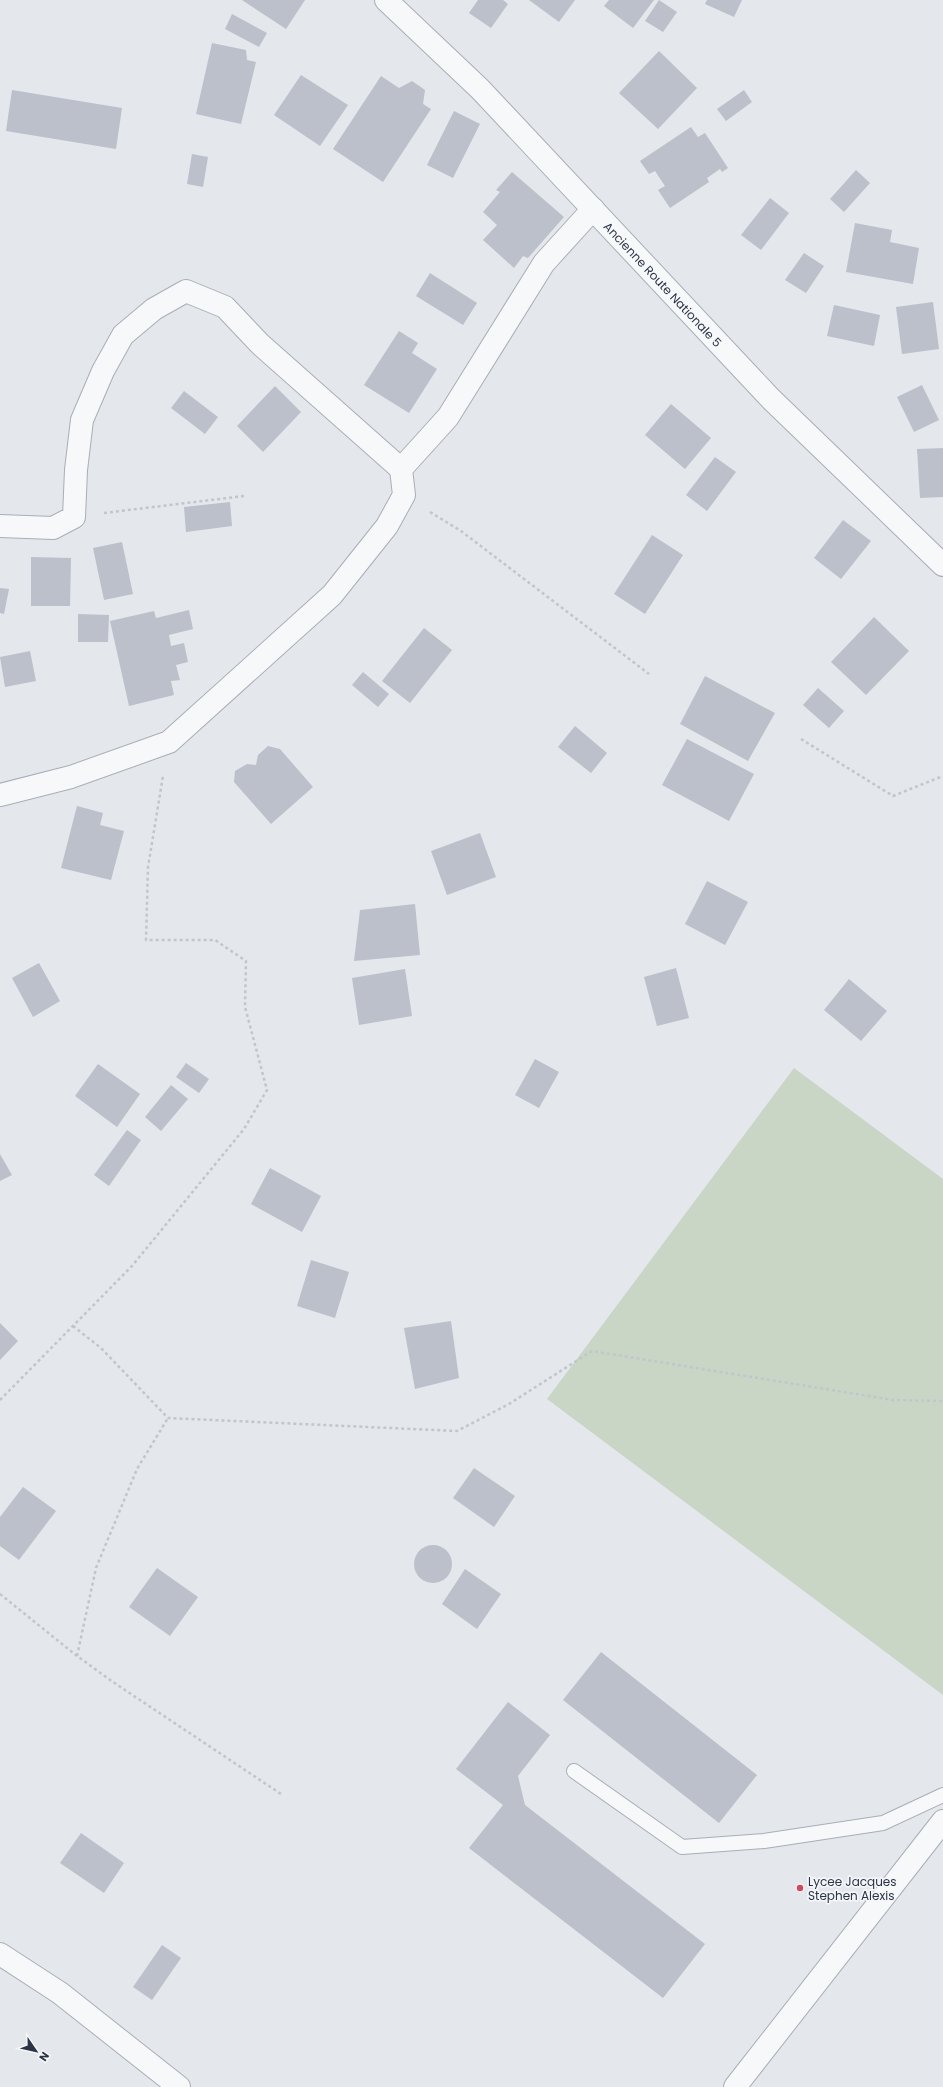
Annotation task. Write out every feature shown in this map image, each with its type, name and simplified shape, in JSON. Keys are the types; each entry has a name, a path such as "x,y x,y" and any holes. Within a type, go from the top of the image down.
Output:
{"street":[{"name":"Ancienne Route Nationale 5","path":"386,0 480,89 771,399 943,565"},
{"path":"401,469 448,417 544,263 593,209"},
{"path":"0,526 53,528 74,517 76,470 82,420 104,371 123,335 154,309 186,291 225,307 260,344 401,469 404,495 388,526 332,594 169,742 71,777 0,795"},
{"path":"735,2087 943,1822"},
{"path":"0,1954 60,1993 179,2087"}],"lane":[{"path":"574,1771 682,1847 764,1841 883,1823 943,1795"}],"path":[{"path":"404,495 461,531 648,674"},
{"path":"74,517 244,496"},
{"path":"801,739 893,796 943,776"},
{"path":"0,1400 132,1266 181,1208 244,1129 267,1090 245,1007 246,961 216,940 146,940 148,867 169,742"},
{"path":"73,1326 101,1348 168,1418 457,1430 510,1404 592,1351 893,1400 943,1401"},
{"path":"77,1656 96,1568 137,1469 168,1418"},
{"path":"0,1594 77,1656 281,1794"}],"green space":[{"path":"794,1068 943,1179 943,1695 547,1399"}],"building":[{"path":"242,0 305,0 286,29"},
{"path":"478,0 503,0 508,4 491,28 469,13"},
{"path":"529,0 575,0 559,22"},
{"path":"609,0 654,0 633,28 604,6"},
{"path":"659,0 677,12 663,32 645,21"},
{"path":"707,0 742,0 734,17 705,4"},
{"path":"232,14 267,33 259,47 225,29"},
{"path":"212,43 246,50 247,60 256,62 241,124 196,114"},
{"path":"659,51 697,88 658,129 619,93"},
{"path":"301,75 348,105 320,146 274,115"},
{"path":"381,76 399,88 412,81 425,90 423,104 431,109 383,182 333,149"},
{"path":"12,90 122,108 116,149 6,131"},
{"path":"744,90 752,102 726,121 717,109"},
{"path":"454,111 480,124 453,178 427,165"},
{"path":"691,127 698,137 705,133 728,168 722,172 720,169 707,178 709,182 670,208 658,190 665,186 655,171 649,174 640,161"},
{"path":"192,154 208,157 203,187 187,184"},
{"path":"856,170 870,183 844,212 830,199"},
{"path":"512,172 564,217 528,258 523,256 514,268 483,240 497,225 483,212 500,192 496,190"},
{"path":"770,198 789,213 761,250 741,235"},
{"path":"855,223 892,230 890,242 919,248 913,284 846,272"},
{"path":"804,253 824,266 806,293 785,280"},
{"path":"430,273 477,303 463,325 416,296"},
{"path":"933,302 939,349 902,354 896,307"},
{"path":"834,305 880,315 874,346 827,336"},
{"path":"399,331 418,343 412,353 437,369 409,413 364,385"},
{"path":"922,385 939,420 914,432 897,397"},
{"path":"275,386 301,412 263,452 237,426"},
{"path":"184,391 218,417 205,434 171,408"},
{"path":"671,404 711,438 685,469 645,435"},
{"path":"943,448 943,497 920,498 917,449"},
{"path":"715,457 736,472 707,511 686,495"},
{"path":"230,502 232,526 186,532 184,507"},
{"path":"843,520 871,541 841,579 814,558"},
{"path":"652,535 683,555 645,614 614,594"},
{"path":"122,542 133,594 104,600 93,548"},
{"path":"31,557 71,558 70,606 31,606"},
{"path":"0,588 9,589 4,614 0,613"},
{"path":"189,610 193,629 169,635 171,646 184,643 188,662 176,665 180,680 171,681 174,695 129,706 110,621 154,611 156,618"},
{"path":"78,614 109,615 108,642 78,642"},
{"path":"874,617 909,651 866,695 831,662"},
{"path":"424,628 452,650 410,703 382,681"},
{"path":"30,651 36,681 5,687 0,657"},
{"path":"363,672 389,694 378,707 352,685"},
{"path":"705,676 775,713 748,761 680,724"},
{"path":"818,688 844,711 829,728 803,705"},
{"path":"575,726 607,753 591,773 558,747"},
{"path":"687,739 754,774 729,821 662,785"},
{"path":"268,746 280,749 313,787 271,824 234,782 235,771 247,764 256,765 258,755"},
{"path":"77,806 103,813 100,825 124,831 111,880 61,868"},
{"path":"480,833 496,877 447,895 431,851"},
{"path":"707,881 748,902 725,945 685,924"},
{"path":"415,904 420,955 354,961 360,910"},
{"path":"39,963 60,1001 33,1017 12,978"},
{"path":"676,968 689,1018 657,1026 644,977"},
{"path":"405,969 412,1016 359,1025 352,978"},
{"path":"849,979 887,1011 861,1041 824,1010"},
{"path":"535,1059 559,1072 539,1108 515,1095"},
{"path":"186,1063 209,1079 199,1093 176,1077"},
{"path":"98,1064 140,1094 117,1127 75,1096"},
{"path":"171,1085 188,1099 161,1131 145,1117"},
{"path":"127,1130 141,1140 109,1186 94,1175"},
{"path":"0,1154 12,1175 0,1181"},
{"path":"270,1168 321,1196 302,1232 251,1204"},
{"path":"311,1260 349,1272 335,1318 297,1306"},
{"path":"451,1321 459,1378 415,1389 404,1328"},
{"path":"0,1323 18,1341 0,1360"},
{"path":"474,1468 515,1496 494,1527 453,1498"},
{"path":"23,1487 56,1511 19,1560 0,1546 0,1517"},
{"path":"433,1545 446,1551 452,1564 446,1577 433,1583 420,1577 414,1564 420,1551"},
{"path":"157,1568 198,1597 170,1636 129,1607"},
{"path":"465,1569 501,1594 477,1629 442,1604"},
{"path":"601,1652 757,1775 719,1823 563,1700"},
{"path":"508,1702 550,1735 518,1776 525,1805 705,1944 663,1998 469,1848 503,1805 456,1769"},
{"path":"81,1833 124,1863 104,1893 60,1863"},
{"path":"162,1945 181,1958 152,2000 133,1987"}],"place":[{"name":"Lycee Jacques Stephen Alexis","path":"800,1888"}]}
